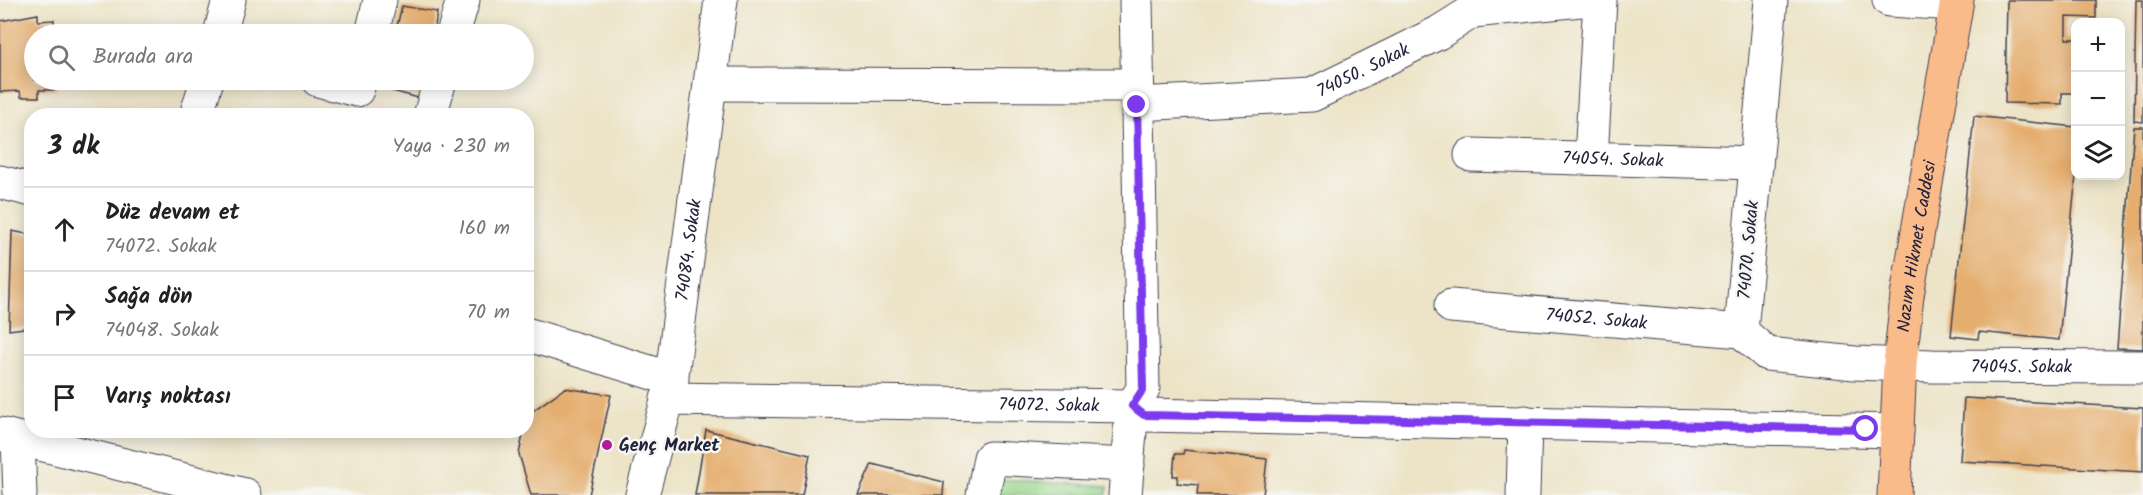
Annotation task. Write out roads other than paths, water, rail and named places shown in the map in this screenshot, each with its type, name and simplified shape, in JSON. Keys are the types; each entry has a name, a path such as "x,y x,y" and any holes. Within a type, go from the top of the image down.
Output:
{"main road":[{"name":"Nazım Hikmet Caddesi","path":"1894,495 1900,364 1907,296 1957,2"}],"street":[{"path":"223,24 229,0"},
{"path":"375,24 381,0"},
{"path":"456,24 463,0"},
{"name":"74084. Sokak","path":"642,495 670,389 721,0"},
{"path":"983,495 990,458 1126,480 1132,406 1143,389 1136,0"},
{"name":"74050. Sokak","path":"710,84 1137,95 1312,95 1438,33 1473,5 1581,0"},
{"path":"1591,158 1600,0"},
{"name":"74070. Sokak","path":"1741,331 1771,0"},
{"path":"1889,0 1957,2"},
{"path":"198,108 204,90"},
{"path":"432,108 437,90"},
{"name":"74054. Sokak","path":"1471,155 1756,163"},
{"path":"0,182 24,188"},
{"name":"74052. Sokak","path":"1450,306 1741,331"},
{"path":"1741,331 1767,354 1855,363 1900,364"},
{"name":"74072. Sokak","path":"534,337 670,389 1132,406 1144,415 1897,431"},
{"name":"74045. Sokak","path":"1900,364 2143,367"},
{"path":"1523,495 1525,422"},
{"path":"20,495 9,437 245,495"}],"place":[{"name":"Genç Market","path":"607,445"}]}
